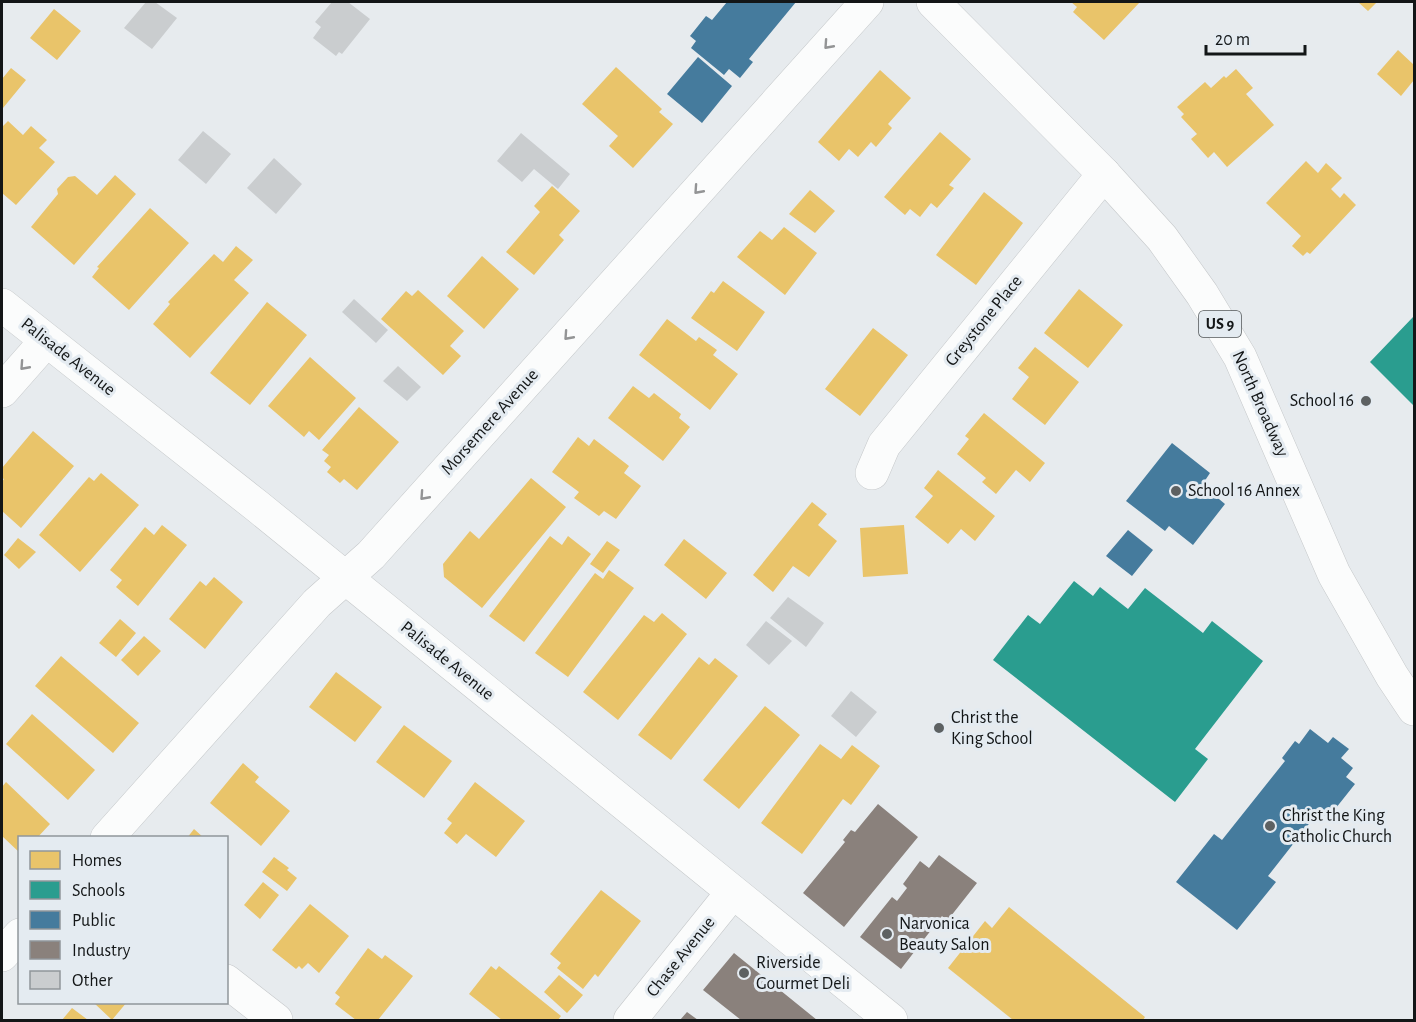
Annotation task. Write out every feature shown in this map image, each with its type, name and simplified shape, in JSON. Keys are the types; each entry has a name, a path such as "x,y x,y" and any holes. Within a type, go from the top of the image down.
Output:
{"street":[{"name":"Morsemere Avenue","path":"108,836 317,603 372,555 867,2"},
{"name":"North Broadway","path":"933,2 1104,174 1162,238 1202,294 1240,357 1334,574 1414,710"},
{"name":"Greystone Place","path":"872,472 884,445 1104,174"},
{"name":"Palisade Avenue","path":"2,305 345,578 891,1020"},
{"path":"2,391 46,340"},
{"name":"Chase Avenue","path":"630,1020 732,893"},
{"path":"2,955 18,937"},
{"path":"228,983 276,1020"}],"building: Homes":[{"path":"1071,2 1140,2 1104,40 1073,12 1077,7"},
{"path":"1358,2 1377,2 1368,11"},
{"path":"54,9 81,31 57,60 30,38"},
{"path":"1398,50 1414,65 1414,80 1401,96 1377,74"},
{"path":"616,67 662,109 659,112 673,124 633,168 609,146 618,136 582,104"},
{"path":"11,68 26,80 3,108 2,79"},
{"path":"1236,69 1253,88 1246,94 1274,125 1227,167 1214,152 1208,158 1191,139 1197,134 1181,117 1184,114 1177,107 1205,82 1211,88"},
{"path":"880,70 911,98 888,124 892,128 876,147 871,142 858,157 849,149 839,161 818,142"},
{"path":"8,121 23,135 31,126 47,140 39,148 55,162 16,205 2,193 2,127"},
{"path":"940,132 971,159 949,185 954,188 937,208 931,203 920,217 910,209 905,215 884,197"},
{"path":"1306,161 1318,173 1326,163 1342,178 1331,189 1340,198 1344,193 1356,205 1310,254 1307,252 1303,256 1292,246 1301,236 1266,203"},
{"path":"115,175 136,194 74,265 31,227 58,194 57,189 68,177 75,176 97,195"},
{"path":"552,186 580,211 559,235 564,240 534,275 506,252 540,212 534,206"},
{"path":"810,190 835,211 815,233 789,214"},
{"path":"984,192 1023,223 976,285 936,255"},
{"path":"150,208 189,243 129,310 92,277 99,268 97,267"},
{"path":"784,227 817,253 785,295 737,257 760,231 772,240"},
{"path":"236,246 253,260 234,280 249,293 190,358 153,324 170,304 168,302 214,254 223,262"},
{"path":"482,256 519,289 484,329 447,296"},
{"path":"723,281 765,312 737,351 691,318 711,291 714,293"},
{"path":"1079,289 1123,325 1088,368 1044,333"},
{"path":"418,290 464,331 450,346 461,356 443,375 381,319 406,291 412,296"},
{"path":"267,302 307,335 250,405 210,373"},
{"path":"667,319 696,341 699,337 717,350 713,355 738,374 710,410 639,355"},
{"path":"873,328 908,355 860,416 825,389"},
{"path":"1035,347 1079,382 1045,425 1012,399 1029,377 1018,368"},
{"path":"310,357 356,398 319,440 309,431 304,437 268,406"},
{"path":"633,386 649,398 654,393 681,414 679,418 690,427 663,461 608,418"},
{"path":"359,407 399,442 357,490 344,479 340,483 327,472 331,467 324,461 329,455 322,450"},
{"path":"984,413 1045,463 1030,482 1016,470 996,494 982,482 986,478 957,454 969,439 965,436"},
{"path":"33,431 74,466 21,528 2,511 2,482 4,479 2,468"},
{"path":"578,437 589,446 594,439 629,466 624,473 641,486 616,519 604,511 599,516 574,498 579,492 552,472"},
{"path":"938,470 995,516 975,541 961,529 948,544 915,517 933,496 924,488"},
{"path":"101,473 139,505 80,572 39,535 89,477 94,481"},
{"path":"531,478 566,507 482,608 444,577 443,564 470,531 479,539"},
{"path":"812,502 827,514 818,525 837,541 809,577 793,566 773,592 753,575"},
{"path":"162,525 187,545 138,606 116,587 122,580 110,570 145,527 154,535"},
{"path":"904,525 908,574 863,577 860,528"},
{"path":"550,536 562,545 568,536 591,554 524,642 489,616"},
{"path":"18,538 36,552 19,569 4,555"},
{"path":"684,539 727,573 706,599 664,565"},
{"path":"607,541 620,550 603,573 590,564"},
{"path":"609,570 634,588 568,677 535,653 595,573 603,579"},
{"path":"214,577 243,602 205,649 169,619 200,581 206,586"},
{"path":"662,613 687,634 618,720 583,692 644,615 654,622"},
{"path":"120,619 136,633 116,657 99,643"},
{"path":"144,636 161,651 138,676 121,660"},
{"path":"61,656 139,723 113,753 35,686"},
{"path":"699,657 709,665 715,658 738,676 671,760 638,735"},
{"path":"336,672 382,707 355,742 309,707"},
{"path":"765,706 800,735 739,809 703,780"},
{"path":"32,714 95,770 68,800 6,744"},
{"path":"404,725 452,761 424,798 376,762"},
{"path":"820,744 841,759 852,745 880,766 851,805 843,799 802,854 761,823"},
{"path":"243,763 259,777 255,782 290,811 261,846 210,803"},
{"path":"6,782 50,824 39,836 18,836 18,851 2,836 2,787"},
{"path":"475,782 525,821 496,857 466,834 457,844 444,833 452,823 447,819"},
{"path":"194,829 202,836 189,836"},
{"path":"274,857 289,868 287,870 297,878 287,891 262,872"},
{"path":"263,882 279,895 260,919 244,905"},
{"path":"601,890 641,921 598,977 595,974 583,989 557,968 561,963 550,954"},
{"path":"310,904 349,936 319,973 308,963 302,969 299,966 296,969 272,950"},
{"path":"1009,907 1145,1017 1143,1020 1013,1020 948,968 985,921 992,928"},
{"path":"368,948 382,959 385,955 413,976 378,1020 356,1020 335,1004 340,997 335,993"},
{"path":"491,966 496,970 499,966 561,1016 558,1020 502,1020 469,994"},
{"path":"559,975 583,995 567,1013 544,992"},
{"path":"95,1004 125,1004 112,1020"},
{"path":"72,1008 88,1020 62,1020"}],"building: Schools":[{"path":"1414,316 1414,406 1370,362"},
{"path":"1074,581 1093,596 1100,587 1128,609 1145,588 1203,633 1212,621 1263,661 1195,749 1208,759 1175,802 993,660 1028,615 1040,624"}],"building: Public":[{"path":"727,2 796,2 749,59 753,62 740,78 729,69 724,75 691,48 696,41 690,36 706,16 712,20"},
{"path":"698,57 732,86 702,123 667,94"},
{"path":"1172,443 1210,473 1202,485 1225,504 1193,545 1169,526 1165,531 1126,501"},
{"path":"1128,530 1153,550 1132,576 1106,556"},
{"name":"Christ the King Catholic Church","path":"1310,729 1328,743 1333,737 1349,749 1341,758 1353,768 1346,777 1355,784 1328,818 1319,811 1268,876 1276,882 1237,930 1176,882 1214,834 1222,840 1285,761 1282,758 1295,741 1299,744"}],"building: Industry":[{"path":"878,804 918,837 844,927 803,893 845,842 843,840 851,830 855,832"},
{"path":"939,855 977,883 947,921 942,916 901,969 860,937 892,897 897,901 907,888 903,884 920,861 929,868"},
{"path":"734,953 817,1020 741,1020 703,990"},
{"path":"687,1012 698,1020 680,1020"}],"building: Other":[{"path":"146,2 155,2 177,18 152,49 124,28"},
{"path":"332,2 348,2 370,19 342,54 339,52 336,56 313,38 321,27 315,22"},
{"path":"203,131 231,154 206,184 178,160"},
{"path":"521,133 570,174 558,189 534,169 522,182 497,161"},
{"path":"274,158 302,184 276,214 247,188"},
{"path":"354,299 388,330 376,343 342,312"},
{"path":"398,366 421,387 407,401 383,381"},
{"path":"788,597 824,623 806,647 770,618"},
{"path":"766,621 792,641 769,665 746,645"},
{"path":"851,691 877,712 856,737 831,716"}],"place":[{"name":"School 16","path":"1366,401"},
{"name":"School 16 Annex","path":"1176,491"},
{"name":"Christ the King School","path":"939,728"},
{"name":"Christ the King Catholic Church","path":"1270,826"},
{"name":"Narvonica Beauty Salon","path":"887,934"},
{"name":"Riverside Gourmet Deli","path":"744,973"}]}
